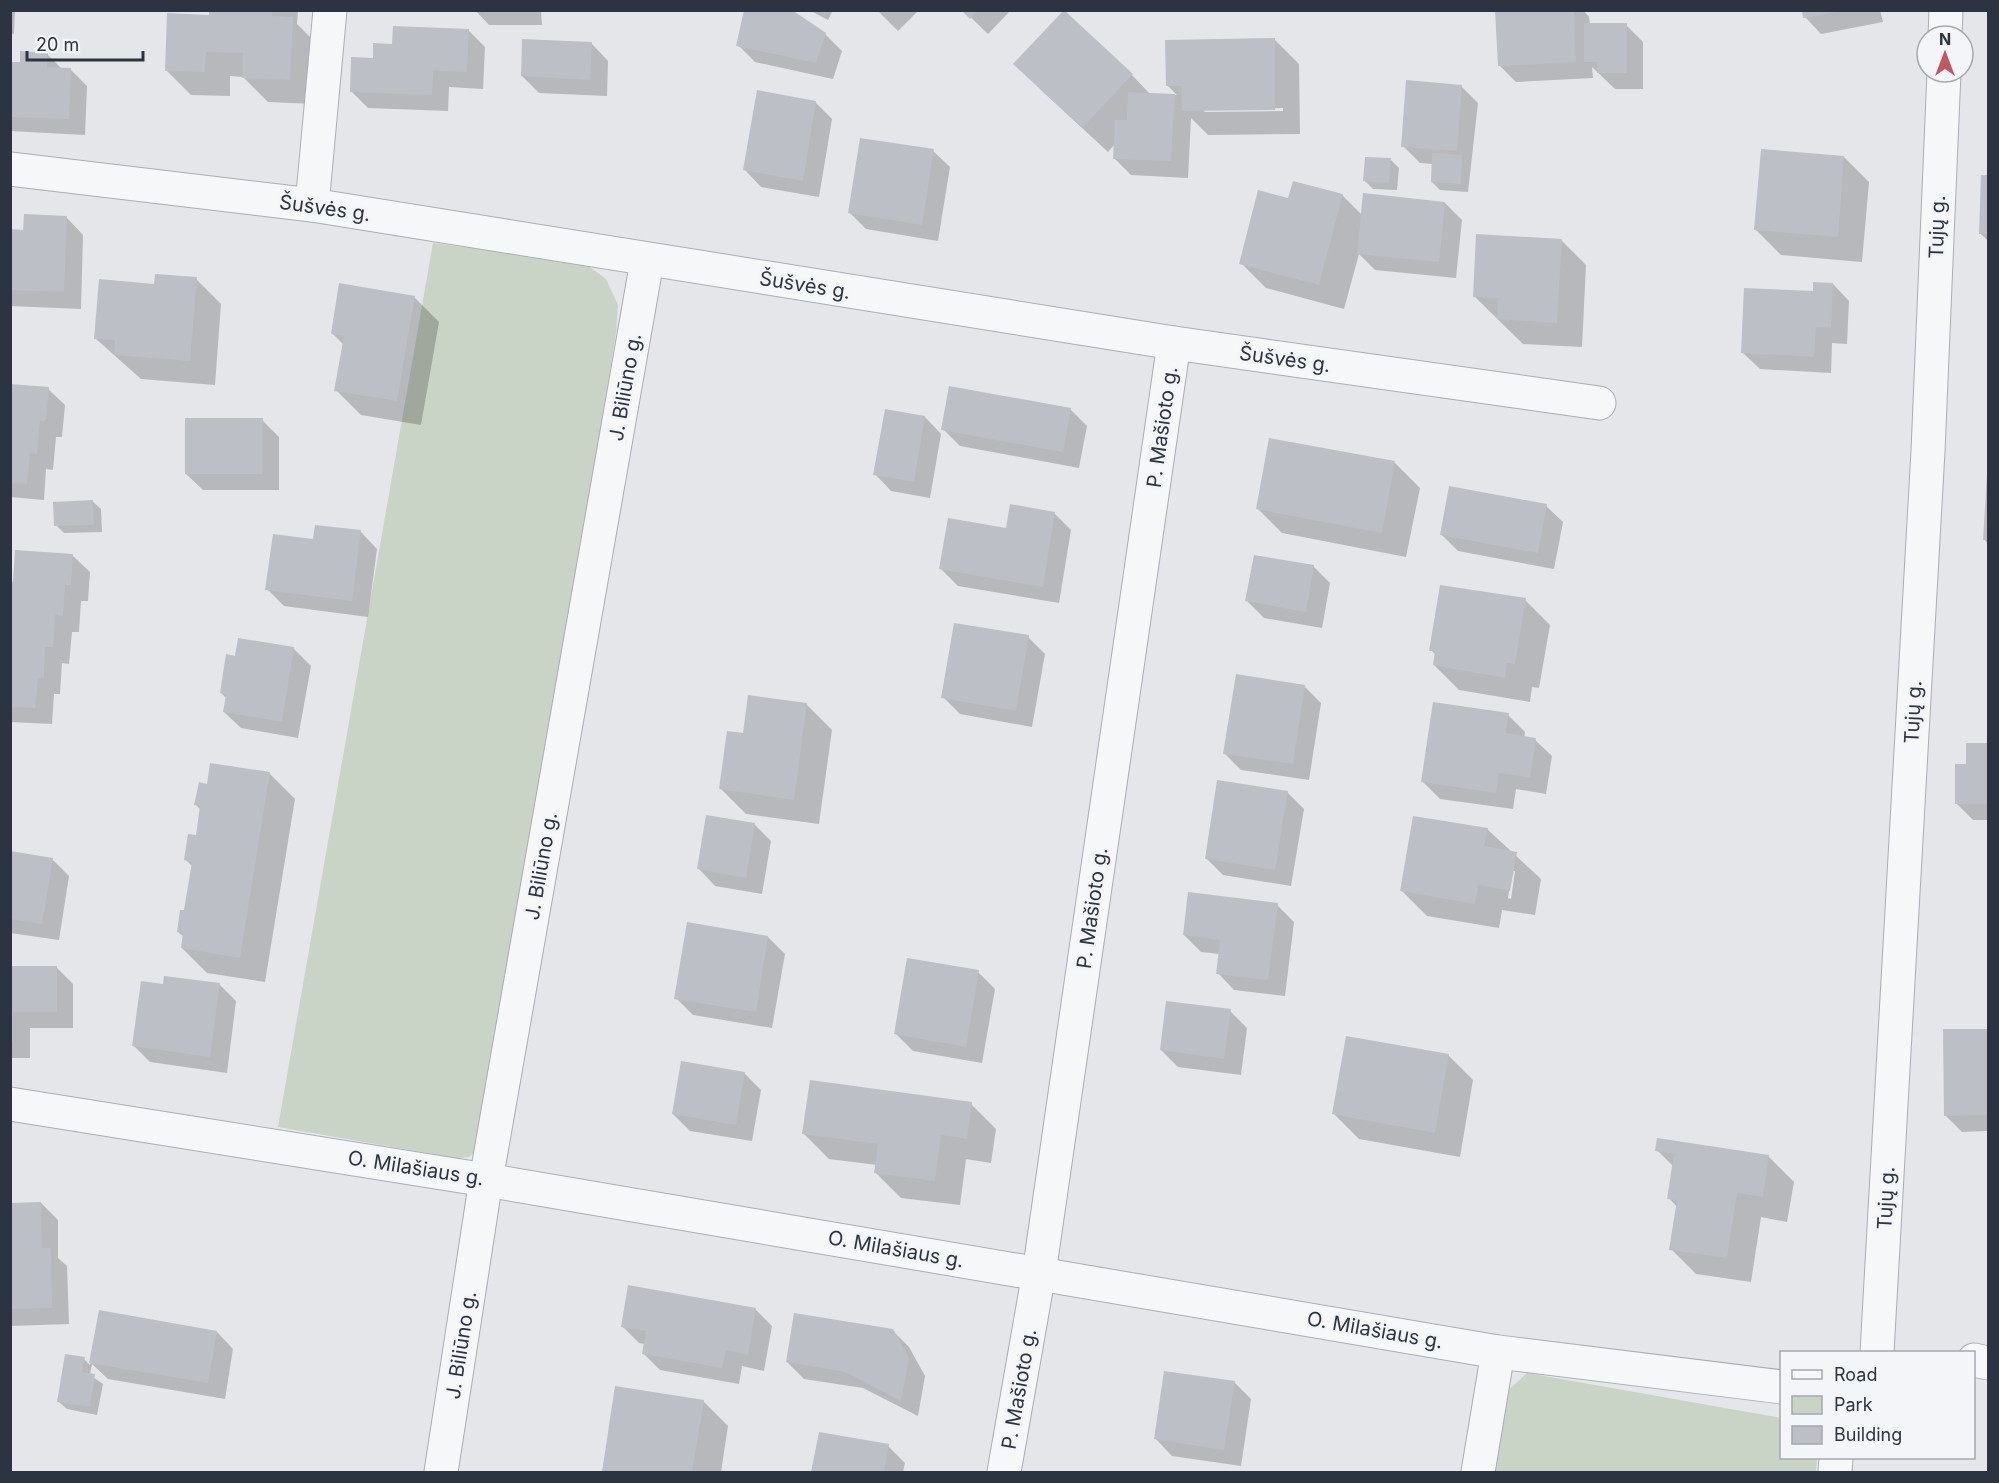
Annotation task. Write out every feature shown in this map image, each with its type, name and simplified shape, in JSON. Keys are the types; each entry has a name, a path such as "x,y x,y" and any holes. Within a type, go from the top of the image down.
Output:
{"street":[{"path":"312,205 330,10"},
{"name":"Tujų g.","path":"1877,1351 1928,451 1943,84"},
{"name":"Šušvės g.","path":"10,169 312,205 647,261 1174,343 1599,403"},
{"name":"J. Biliūno g.","path":"441,1473 486,1180 647,261"},
{"name":"P. Mašioto g.","path":"1004,1473 1039,1273 1174,343"},
{"name":"O. Milašiaus g.","path":"10,1104 486,1180 1498,1352 1780,1387"},
{"path":"1478,1473 1498,1352"}],"green space":[{"path":"433,243 586,264 606,279 618,305 616,333 483,1145 469,1157 456,1158 278,1127"},
{"path":"1527,1373 1780,1418 1780,1459 1817,1459 1816,1472 1491,1472 1504,1394"}],"building":[{"path":"209,10 272,10 272,16 293,17 290,80 242,78 243,53 206,52 205,72 165,71 167,13 209,15"},
{"path":"744,10 792,10 826,33 816,63 736,46"},
{"path":"961,10 978,10 970,19"},
{"path":"1064,10 1133,74 1082,128 1013,64"},
{"path":"1495,10 1574,10 1576,62 1498,66"},
{"path":"1802,10 1836,10 1836,12 1803,18"},
{"path":"1584,23 1627,23 1627,73 1597,73 1597,62 1584,62"},
{"path":"393,26 469,29 467,72 433,71 432,95 350,92 351,57 373,58 373,43 392,44"},
{"path":"1275,38 1275,110 1182,111 1181,86 1166,86 1165,40"},
{"path":"522,39 592,42 590,80 521,76"},
{"path":"20,51 48,53 47,67 71,68 69,119 10,117 10,62 20,62"},
{"path":"1406,80 1462,85 1457,151 1401,147"},
{"path":"757,90 816,101 803,181 743,170"},
{"path":"1128,92 1175,94 1171,161 1113,159 1115,120 1127,120"},
{"path":"860,138 934,149 922,225 848,213"},
{"path":"1761,149 1844,156 1838,237 1754,230"},
{"path":"1432,153 1462,155 1461,184 1431,182"},
{"path":"1365,157 1391,158 1389,183 1363,181"},
{"path":"1981,175 1988,175 1988,234 1979,234"},
{"path":"1293,181 1343,194 1319,285 1239,264 1258,190 1288,198"},
{"path":"1363,193 1445,202 1439,262 1357,254"},
{"path":"24,214 67,216 64,292 10,290 10,229 23,230"},
{"path":"1476,234 1562,239 1557,323 1497,319 1498,298 1473,297"},
{"path":"155,274 197,277 190,361 114,355 115,340 94,339 99,279 154,284"},
{"path":"1813,282 1833,283 1831,328 1816,327 1814,357 1741,353 1744,288 1813,291"},
{"path":"339,283 415,296 397,401 334,391 344,336 331,334"},
{"path":"10,384 49,387 46,421 40,421 37,454 30,453 27,484 10,483"},
{"path":"949,386 1071,408 1063,452 941,430"},
{"path":"885,409 925,416 914,482 873,475"},
{"path":"185,418 263,418 263,474 185,474"},
{"path":"1269,438 1395,461 1382,533 1256,509"},
{"path":"1987,474 1988,540 1983,540"},
{"path":"1449,486 1547,504 1538,553 1440,535"},
{"path":"93,500 94,525 54,526 53,502"},
{"path":"1010,504 1055,512 1043,587 939,569 948,518 1006,528"},
{"path":"315,525 361,530 352,601 265,590 273,534 313,539"},
{"path":"15,550 73,554 71,585 65,585 63,616 55,615 53,647 45,647 44,678 38,678 35,708 10,707 10,581 13,582"},
{"path":"1254,555 1314,565 1306,612 1245,601"},
{"path":"1440,585 1526,598 1515,664 1507,663 1505,678 1433,665 1435,651 1429,651"},
{"path":"954,623 1029,635 1016,711 941,698"},
{"path":"238,638 294,647 282,722 223,712 226,695 220,693 226,654 235,656"},
{"path":"1236,674 1305,685 1293,764 1223,754"},
{"path":"748,695 807,703 794,800 719,789 727,731 743,733"},
{"path":"1433,702 1509,713 1506,733 1536,738 1530,778 1499,773 1496,793 1421,782"},
{"path":"1966,743 1988,743 1988,804 1955,804 1955,764 1966,764"},
{"path":"210,763 270,772 240,958 181,948 183,933 177,932 180,910 184,910 192,862 184,860 188,834 196,835 200,806 194,805 199,782 207,784"},
{"path":"1217,780 1288,791 1275,870 1205,859"},
{"path":"706,815 755,823 746,878 697,869"},
{"path":"1413,816 1488,828 1484,846 1517,852 1510,891 1478,885 1475,904 1400,891"},
{"path":"10,851 53,858 42,924 10,919"},
{"path":"1188,892 1278,903 1268,980 1216,974 1220,940 1183,935"},
{"path":"687,922 768,936 756,1012 674,999"},
{"path":"907,958 979,970 966,1047 894,1034"},
{"path":"10,966 57,966 57,1012 13,1012 13,1041 10,1041"},
{"path":"164,976 220,983 210,1057 132,1046 141,981 163,984"},
{"path":"1166,1001 1231,1009 1224,1059 1160,1050"},
{"path":"1943,1029 1988,1029 1988,1115 1944,1116"},
{"path":"1346,1036 1449,1054 1435,1133 1332,1114"},
{"path":"681,1061 745,1072 736,1125 672,1114"},
{"path":"810,1080 972,1102 967,1139 941,1135 935,1181 874,1173 878,1144 802,1134"},
{"path":"1657,1138 1769,1155 1763,1197 1737,1193 1727,1258 1669,1250 1677,1200 1667,1199 1674,1154 1655,1151"},
{"path":"41,1202 42,1248 51,1248 52,1308 10,1309 10,1203"},
{"path":"628,1285 756,1308 748,1355 726,1350 722,1368 642,1354 646,1331 621,1327"},
{"path":"99,1310 217,1331 208,1383 89,1363"},
{"path":"794,1313 893,1329 909,1358 901,1401 845,1372 786,1362"},
{"path":"65,1354 85,1357 82,1372 95,1374 90,1407 57,1402"},
{"path":"1164,1371 1235,1381 1224,1450 1154,1439"},
{"path":"615,1386 704,1400 692,1472 602,1472"},
{"path":"819,1432 889,1444 884,1472 811,1472"}]}
